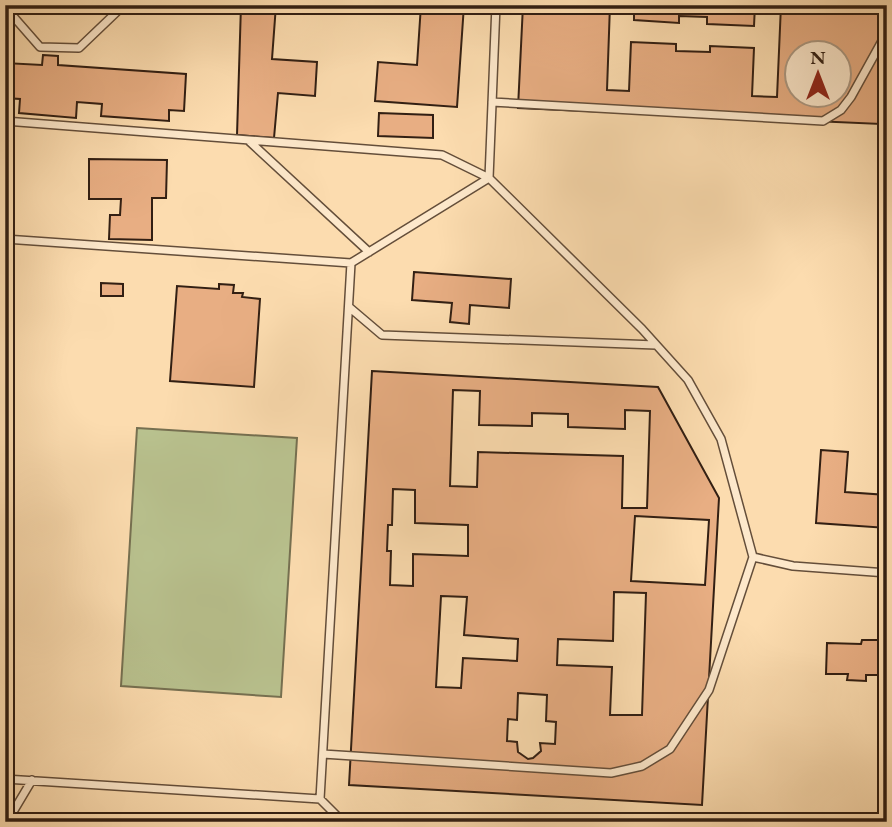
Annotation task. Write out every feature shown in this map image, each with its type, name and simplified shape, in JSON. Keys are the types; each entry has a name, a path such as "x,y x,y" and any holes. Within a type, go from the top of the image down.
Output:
{"lane":[{"path":"5,7 40,47 79,48 124,5"},
{"path":"489,178 496,5"},
{"path":"492,102 823,121 841,110 851,97 887,32"},
{"path":"5,121 442,155 489,178 656,345 688,380 721,439 753,557 709,690 670,749 642,766 611,773 323,754"},
{"path":"249,140 369,252"},
{"path":"5,239 351,263 489,178"},
{"path":"320,799 351,263"},
{"path":"349,307 382,335 656,345"},
{"path":"753,557 793,566 887,573"},
{"path":"5,779 320,799 343,822"},
{"path":"7,822 32,780"}],"green space":[{"path":"137,428 297,438 281,697 121,686"}],"building":[{"path":"241,5 276,5 272,59 317,62 315,96 278,93 274,138 237,135"},
{"path":"421,5 464,5 457,107 375,101 378,62 417,65"},
{"path":"523,5 887,5 881,124 518,108"},
{"path":"610,5 634,5 634,20 679,23 679,16 707,17 707,24 754,26 755,5 781,5 777,97 752,96 754,48 710,46 710,52 676,51 676,44 631,42 629,91 607,90"},
{"path":"43,55 58,56 58,65 186,74 184,111 169,110 169,121 101,116 102,104 77,102 76,118 19,113 20,99 5,98 5,63 42,65"},
{"path":"379,113 433,115 433,138 378,136"},
{"path":"89,159 167,160 166,198 152,198 152,240 109,239 110,215 120,215 121,199 89,199"},
{"path":"414,272 511,279 509,308 470,305 469,324 450,322 452,303 412,300"},
{"path":"101,283 123,284 123,296 101,296"},
{"path":"219,284 234,285 233,293 243,293 242,297 260,299 254,387 170,381 177,286 219,289"},
{"path":"372,371 658,387 719,498 702,805 349,785"},
{"path":"453,390 480,391 479,425 532,426 532,413 568,414 568,427 625,429 625,410 650,411 647,508 622,508 623,456 478,452 477,487 450,486"},
{"path":"821,450 848,452 845,492 887,495 887,528 816,523"},
{"path":"393,489 415,490 415,523 468,525 468,556 413,554 413,586 390,585 391,551 387,551 388,525 392,525"},
{"path":"635,516 709,520 705,585 631,581"},
{"path":"614,592 646,593 642,715 610,715 612,667 557,665 558,639 613,641"},
{"path":"441,596 467,597 464,635 518,639 517,661 463,658 461,688 436,687"},
{"path":"862,640 884,640 884,644 887,644 887,675 866,675 866,681 847,680 848,674 826,674 827,643 861,644"},
{"path":"518,693 547,695 546,721 556,722 555,744 540,743 541,751 528,759 518,752 517,742 507,741 508,719 517,720"}]}
